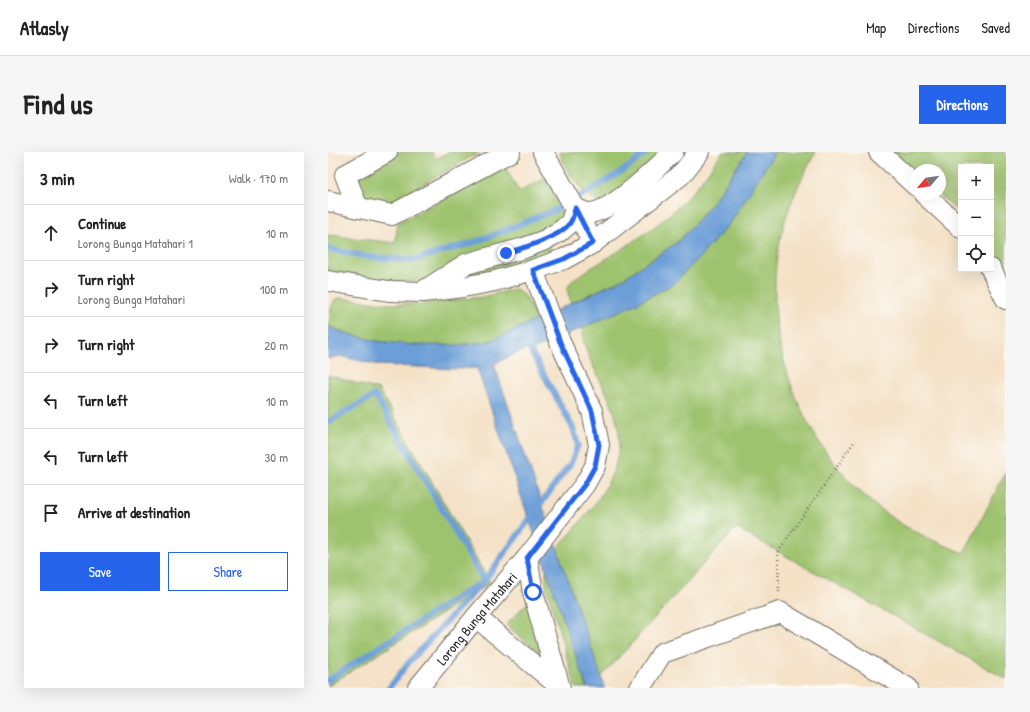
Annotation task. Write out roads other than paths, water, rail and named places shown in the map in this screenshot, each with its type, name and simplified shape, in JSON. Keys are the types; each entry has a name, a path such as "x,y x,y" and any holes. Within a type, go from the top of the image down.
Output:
{"street":[{"path":"358,208 345,175 387,152"},
{"path":"328,201 392,215 510,152"},
{"path":"544,152 593,243"},
{"path":"571,200 586,213 601,210 633,188 673,152"},
{"path":"328,281 389,291 423,292 495,282 533,270 564,259 593,243 681,175 699,152"},
{"path":"879,152 910,180"},
{"path":"423,292 466,264 524,248 545,240 571,222 571,200"},
{"path":"931,200 958,225"},
{"name":"Lorong Bunga Matahari","path":"418,688 527,558 585,484 595,466 599,445 592,411 560,342 533,270"},
{"path":"992,272 1006,300"},
{"path":"527,558 533,592 559,687"},
{"path":"640,688 662,653 780,612 908,688"},
{"path":"476,617 559,687"}],"water":[{"path":"747,152 775,152 730,223 673,284 633,305 531,351 526,349 494,364 605,688 587,688 477,368 454,369 379,365 339,356 328,359 328,326 341,332 377,341 415,345 457,345 488,342 621,280 679,241 710,206"}],"waterway":[{"path":"328,249 369,257 414,260 475,242 553,211 630,166 647,152"},
{"path":"389,688 410,661 484,581 571,463 578,445 573,428 527,344"},
{"path":"328,422 375,395 484,581"},
{"path":"328,680 475,586"}]}
